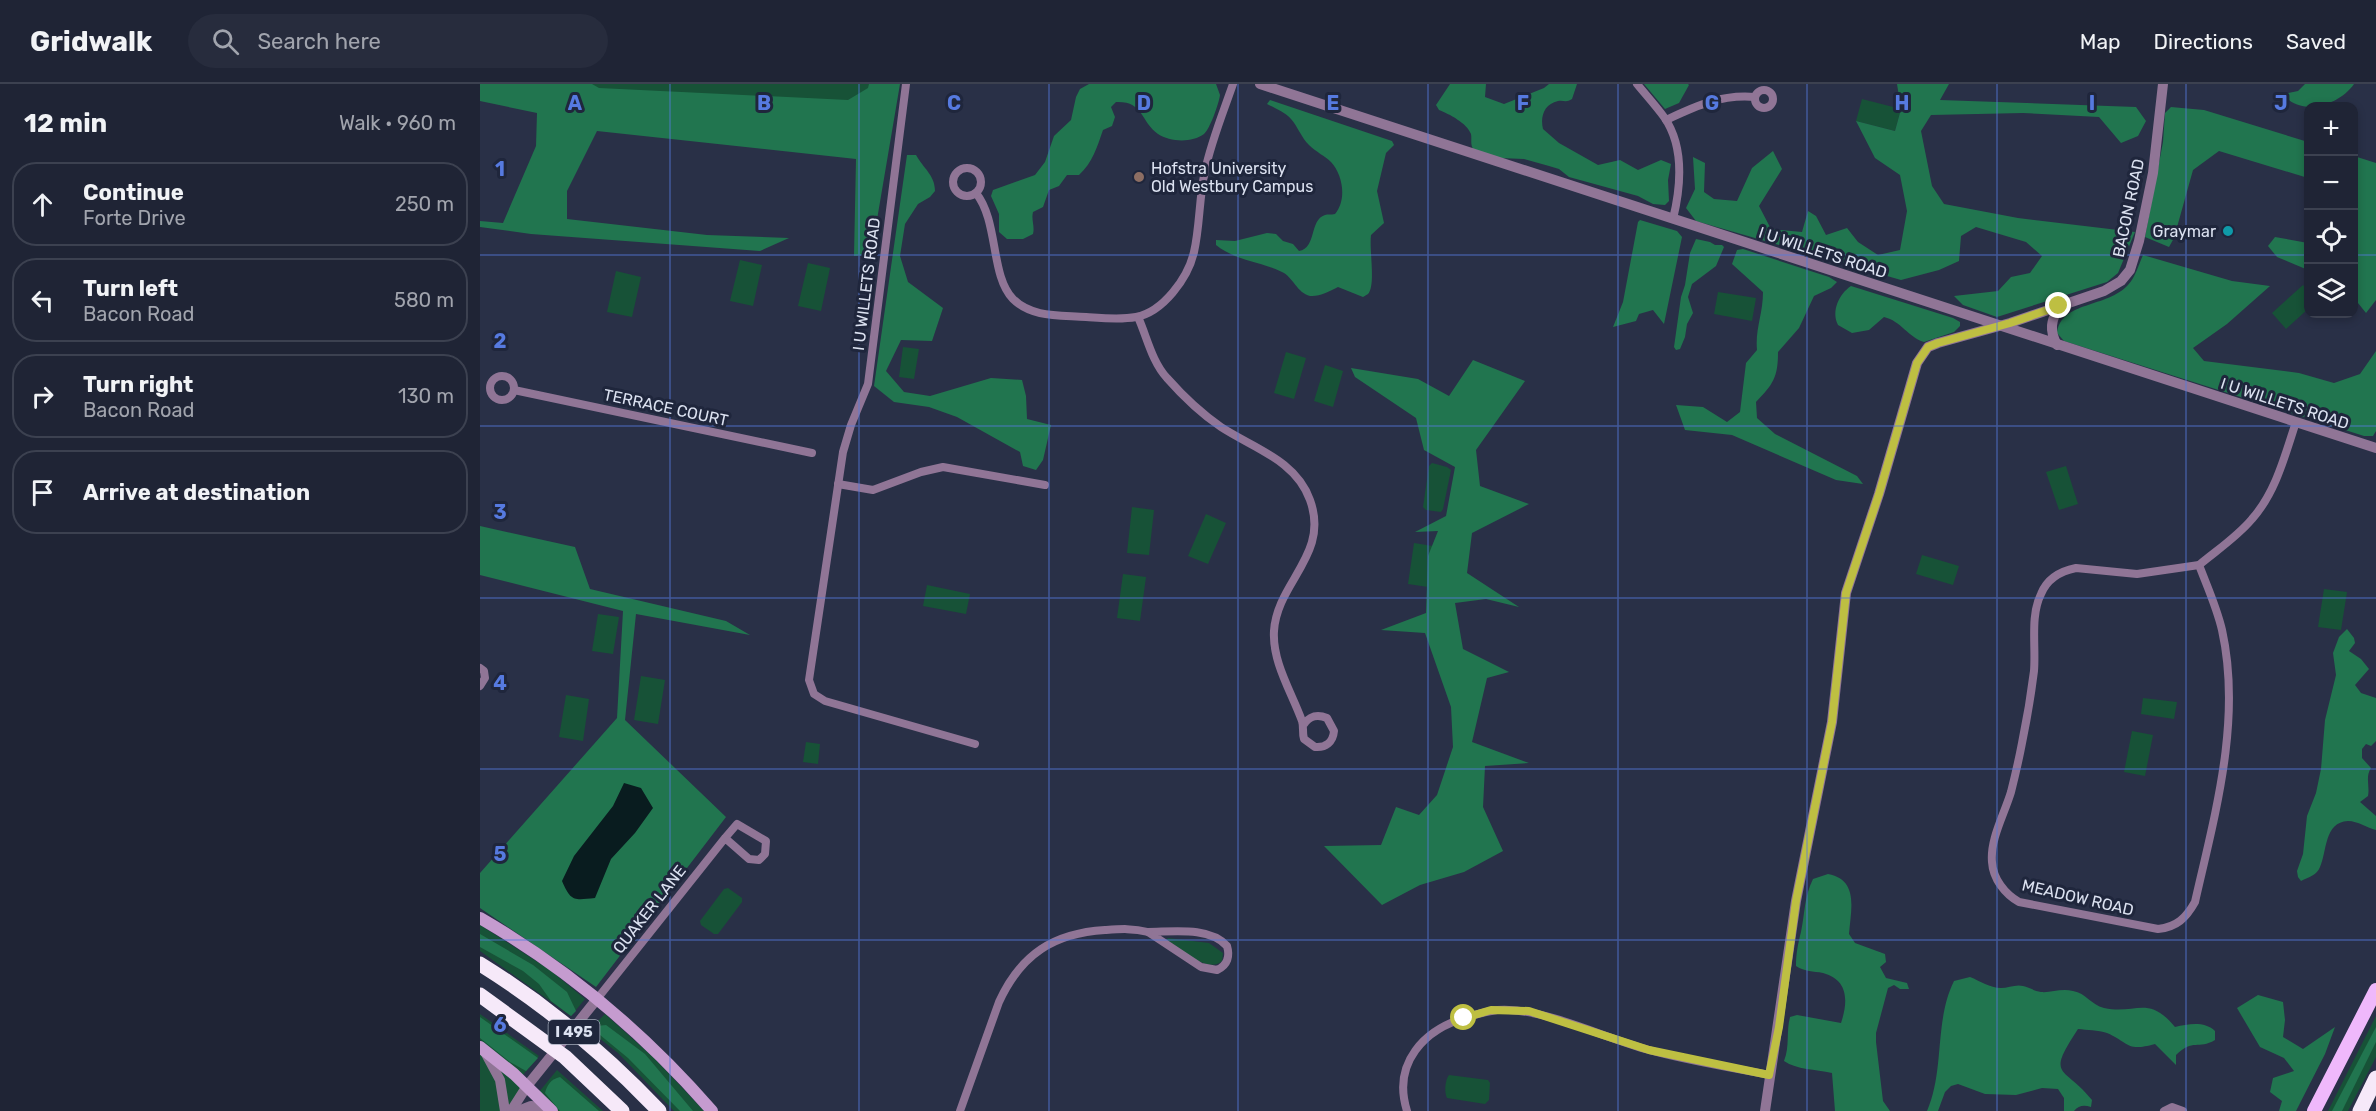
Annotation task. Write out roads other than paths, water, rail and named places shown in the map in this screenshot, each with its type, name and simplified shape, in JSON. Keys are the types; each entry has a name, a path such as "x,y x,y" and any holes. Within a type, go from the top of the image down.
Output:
{"highway":[{"name":"I 495","path":"480,964 575,1032 659,1111"},
{"name":"I 495","path":"480,995 565,1058 622,1111"},
{"path":"2360,1110 2376,1078"}],"main road":[{"path":"480,918 534,952 597,999 667,1063 712,1111"},
{"path":"2314,1111 2376,990"},
{"path":"481,1047 551,1110"}],"street":[{"name":"I U WILLETS ROAD","path":"906,84 869,378 867,390 848,433 809,675 811,690 819,697 834,704 975,744"},
{"path":"976,193 987,212 1004,284 1010,296 1020,305 1040,314 1107,319 1138,317 1168,297 1183,280 1189,267 1195,248 1205,171 1233,84"},
{"name":"I U WILLETS ROAD","path":"1260,84 1996,326 2376,448"},
{"path":"1637,84 1666,120 1680,165 1680,184 1673,219"},
{"name":"BACON ROAD","path":"1765,1111 1796,901 1832,722 1846,593 1865,539 1921,354 1928,347 1938,343 2104,291 2121,281 2130,270 2138,247 2153,173 2163,84"},
{"path":"1666,120 1712,100 1734,96 1755,97"},
{"path":"2058,345 2052,335 2051,325 2059,306"},
{"path":"1138,317 1154,359 1168,380 1221,427 1286,466 1299,480 1310,498 1314,521 1313,543 1279,607 1274,631 1278,659 1304,724"},
{"name":"TERRACE COURT","path":"503,376 510,379 514,390 507,400 499,400 490,392 490,383 495,378 503,376"},
{"name":"TERRACE COURT","path":"480,379 490,383"},
{"name":"TERRACE COURT","path":"514,390 812,453"},
{"path":"2199,565 2242,530 2263,505 2275,483 2296,422"},
{"path":"838,484 873,490 921,472 943,467 1045,485"},
{"name":"MEADOW ROAD","path":"2199,565 2222,630 2229,679 2230,709 2217,806 2193,906 2178,924 2158,929 2019,902 2001,887 1994,874 1993,846 2011,792 2022,743 2034,670 2036,610 2040,595 2052,579 2067,570 2076,568 2137,574 2199,565"},
{"path":"480,668 484,671 485,678 480,686"},
{"path":"737,824 766,841 765,854 759,860 749,860 725,838 737,824"},
{"name":"QUAKER LANE","path":"597,999 725,838"},
{"path":"960,1111 1005,988 1022,964 1036,951 1060,939 1088,931 1136,929 1148,932 1184,932 1214,937 1227,946 1228,959 1225,965 1217,970 1201,967 1148,932"},
{"path":"511,1111 527,1086 597,999"},
{"path":"1407,1111 1403,1088 1407,1065 1413,1052 1425,1038 1439,1029 1491,1010 1529,1011 1649,1050 1769,1075"},
{"path":"481,1047 500,1080 506,1111"},
{"path":"518,1111 534,1106 551,1110"},
{"path":"2164,1111 2172,1107 2183,1111"}],"place":[{"name":"Hofstra University Old Westbury Campus","path":"1139,177"},
{"name":"Graymar","path":"2228,231"}]}
